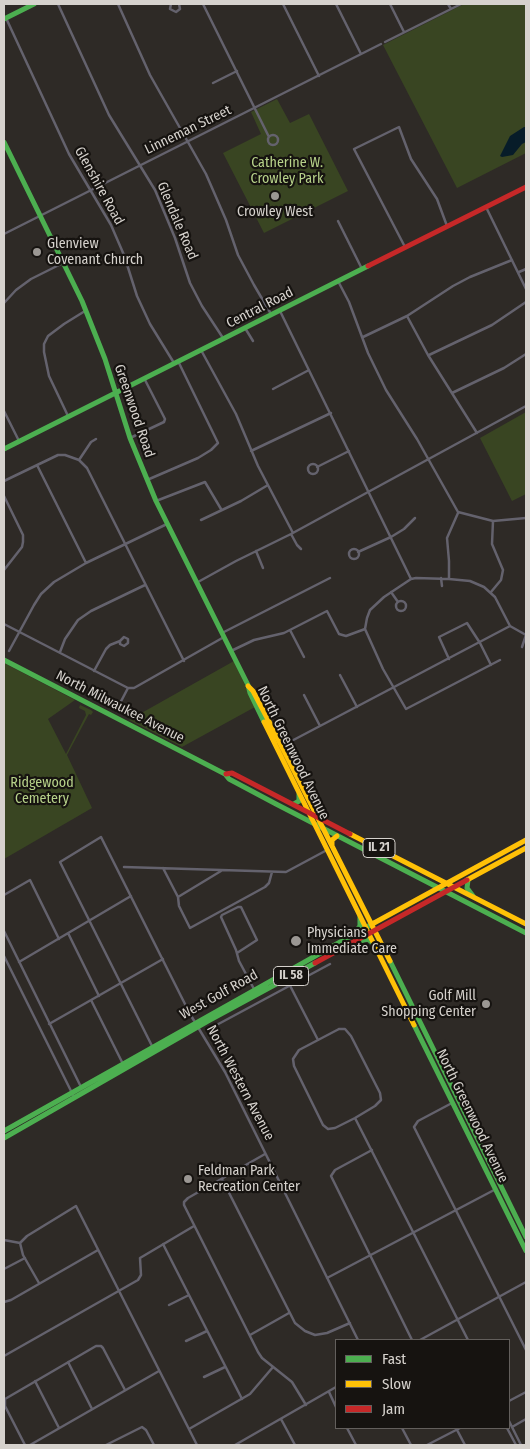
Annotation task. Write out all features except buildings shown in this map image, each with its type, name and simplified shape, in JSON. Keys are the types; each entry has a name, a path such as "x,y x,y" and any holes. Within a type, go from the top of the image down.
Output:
{"main road":[{"path":"5,18 34,4"},
{"name":"Greenwood Road","path":"4,142 86,310 105,359 130,438 156,501 248,685"},
{"name":"Central Road","path":"4,449 526,186"},
{"name":"North Milwaukee Avenue","path":"4,660 226,774 229,779 526,933"},
{"name":"North Greenwood Avenue","path":"248,685 282,746 323,828 360,915 369,926"},
{"name":"North Greenwood Avenue","path":"248,685 250,693 314,824 330,848 372,932 378,950 526,1251"},
{"name":"North Milwaukee Avenue","path":"226,774 232,773 526,924"},
{"path":"294,804 299,801 299,794"},
{"path":"330,848 332,840 337,836"},
{"name":"West Golf Road","path":"4,1131 124,1066 283,972 526,840"},
{"name":"West Golf Road","path":"4,1138 73,1095 81,1087 124,1066 152,1046 286,979 526,848"},
{"path":"468,880 467,888 474,897"},
{"path":"356,932 360,926 360,915"},
{"path":"379,939 379,935 385,925"},
{"name":"North Greenwood Avenue","path":"372,932 379,939 526,1237"},
{"path":"353,942 368,940 378,950"}],"street":[{"name":"Glendale Road","path":"58,4 109,115 155,190 190,283 202,306 223,338"},
{"path":"118,4 150,75 206,174 226,220 238,255 271,314"},
{"path":"171,4 170,9 174,12 179,10 179,5 185,4"},
{"path":"203,4 269,137"},
{"path":"283,4 319,76"},
{"path":"336,4 361,54"},
{"path":"390,4 404,32"},
{"path":"448,4 451,9"},
{"name":"Linneman Street","path":"4,234 461,4"},
{"name":"Glenshire Road","path":"5,18 69,154 111,225 150,324 176,362"},
{"path":"213,83 237,71"},
{"path":"405,247 354,149 400,127 411,159 437,199 447,226"},
{"path":"486,207 526,289"},
{"path":"338,221 362,269"},
{"path":"362,337 407,316 470,277 512,260"},
{"path":"4,303 16,290 31,279 64,262"},
{"path":"518,273 526,269"},
{"path":"338,281 349,302 362,337 386,390 429,459 458,512 493,521 526,518"},
{"path":"428,355 492,325 526,302"},
{"path":"68,416 49,376 44,344 48,336 86,310"},
{"path":"280,310 411,579"},
{"path":"407,316 428,355 477,433"},
{"path":"245,328 253,341"},
{"path":"201,350 236,414 251,451 297,545 301,549"},
{"path":"452,393 504,368 526,354"},
{"path":"147,480 198,458 218,443 176,362"},
{"path":"273,389 309,370"},
{"path":"130,438 164,422 165,419 144,378"},
{"path":"198,582 292,534 526,406"},
{"path":"4,411 19,441"},
{"path":"251,451 331,413"},
{"path":"79,460 91,442 96,439"},
{"path":"317,467 316,473 311,474 308,472 310,465 317,467 349,451"},
{"path":"4,481 58,455 65,454 79,460 87,468 184,660"},
{"path":"37,465 86,563"},
{"path":"156,501 207,480 221,509"},
{"path":"201,520 241,501 268,485"},
{"path":"4,496 23,535 23,542 22,547 4,570"},
{"path":"449,579 447,538 458,512"},
{"path":"358,552 391,537 404,529 415,518"},
{"path":"491,592 503,575 502,566 492,544 493,521"},
{"path":"9,651 41,594 63,576 167,524"},
{"path":"354,549 358,552 359,555 356,559 351,559 349,556 351,550 354,549"},
{"path":"256,551 263,568"},
{"path":"4,624 128,688 134,688 184,660 223,635 330,578"},
{"path":"441,578 442,586"},
{"path":"500,660 406,709 383,670 365,629 367,618 370,610 391,592 411,579 441,578 470,581 479,584 491,592 500,605 510,626 526,634 522,647"},
{"path":"60,652 65,638 78,620 90,611 145,584"},
{"path":"391,592 398,602"},
{"path":"403,601 405,610 397,610 398,602 403,601"},
{"path":"231,651 254,640 284,633 327,611 340,634 346,636 365,629"},
{"path":"449,659 439,640 440,635 467,623 491,665"},
{"path":"282,746 510,626"},
{"path":"290,630 304,657"},
{"path":"94,670 106,649 120,641"},
{"path":"340,675 357,707"},
{"path":"118,707 128,688"},
{"path":"304,695 320,726"},
{"name":"North Western Avenue","path":"89,921 60,862 101,837 162,959 225,1072 358,1339"},
{"path":"124,867 287,872 330,848"},
{"path":"163,868 178,897 179,906 190,928 265,887 269,884 272,871"},
{"path":"178,897 222,870"},
{"path":"4,895 30,880 59,939"},
{"path":"19,962 131,896"},
{"path":"237,953 257,940 241,907 221,917 239,961 254,989"},
{"path":"89,921 152,1046"},
{"path":"4,931 81,1087"},
{"path":"68,933 99,996"},
{"path":"4,956 73,1095"},
{"path":"49,1024 162,959"},
{"path":"211,1028 330,964"},
{"path":"283,972 318,1040"},
{"path":"91,1000 124,1066"},
{"path":"339,1029 347,1031 351,1036 380,1093 381,1100 379,1103 355,1118 335,1128 328,1129 325,1127 294,1066 293,1059 296,1053 339,1029"},
{"path":"453,1103 418,1121 414,1127 526,1350"},
{"path":"355,1118 467,1339"},
{"path":"372,1150 334,1170 331,1174 412,1339"},
{"path":"265,1154 184,1202 185,1208 260,1355 292,1382 306,1405"},
{"path":"222,1179 290,1313 300,1328 315,1334 327,1333 350,1323"},
{"path":"327,1278 496,1189"},
{"path":"20,1243 27,1236 76,1206 197,1445"},
{"path":"4,1356 140,1278 140,1258 194,1226"},
{"path":"4,1240 20,1243"},
{"path":"20,1243 25,1258 39,1283"},
{"path":"163,1244 242,1399"},
{"path":"4,1302 98,1250"},
{"path":"4,1269 25,1258"},
{"path":"422,1339 526,1282"},
{"path":"169,1305 189,1295"},
{"path":"250,1335 290,1313"},
{"path":"186,1341 207,1330"},
{"path":"25,1445 4,1401 96,1346 101,1346 125,1390"},
{"path":"68,1362 92,1409"},
{"path":"204,1377 225,1367"},
{"path":"189,1429 242,1399 255,1389 273,1367"},
{"path":"30,1445 159,1371"},
{"path":"35,1381 59,1428"},
{"path":"238,1445 335,1388"},
{"path":"328,1392 335,1405"},
{"path":"510,1400 526,1392"},
{"path":"281,1419 295,1445"},
{"path":"512,1427 526,1419"},
{"path":"510,1423 521,1445"},
{"path":"106,1445 142,1427 146,1430 154,1445"},
{"path":"348,1429 356,1445"},
{"path":"403,1429 411,1445"},
{"path":"428,1445 456,1429"},
{"path":"458,1429 465,1445"},
{"path":"508,1429 516,1445"}],"green space":[{"path":"464,4 526,4 526,153 457,188 383,45"},
{"name":"Catherine W. Crowley Park","path":"277,99 290,123 309,114 348,191 264,233 223,153 261,134 251,112"},
{"path":"526,412 526,494 512,501 480,438"},
{"path":"234,661 255,707 182,747 129,720"},
{"name":"Ridgewood Cemetery","path":"4,663 75,700 48,719 66,754 86,715 85,711 79,708 80,705 93,712 91,715 89,714 67,755 92,808 4,859"}],"water":[{"path":"526,127 526,142 513,155 500,156 510,136"}],"traffic: fast":[{"path":"4,19 34,4"},
{"path":"4,142 82,301 105,359 130,438 156,501 248,685 264,722"},
{"path":"4,449 368,266"},
{"path":"4,660 225,774 229,779 276,804 526,933"},
{"path":"294,804 299,801 299,794"},
{"path":"468,880 467,888 473,896"},
{"path":"356,932 360,926 360,917"},
{"path":"4,1131 374,923"},
{"path":"355,942 368,939 374,944"},
{"path":"390,961 526,1237"},
{"path":"4,1138 208,1021 315,963"},
{"path":"414,1025 526,1251"}],"traffic: slow":[{"path":"248,686 253,691 276,735 390,961"},
{"path":"264,722 414,1025"},
{"path":"350,834 526,924"},
{"path":"332,846 332,840 337,836"},
{"path":"374,923 526,840"},
{"path":"467,880 526,848"}],"traffic: jam":[{"path":"368,266 526,187"},
{"path":"226,774 232,773 350,834"},
{"path":"315,963 467,880"}],"place":[{"name":"Crowley West","path":"275,196"},
{"name":"Glenview Covenant Church","path":"37,252"},
{"name":"Physicians Immediate Care","path":"296,941"},
{"name":"Golf Mill Shopping Center","path":"486,1004"},
{"name":"Feldman Park Recreation Center","path":"188,1179"}]}
